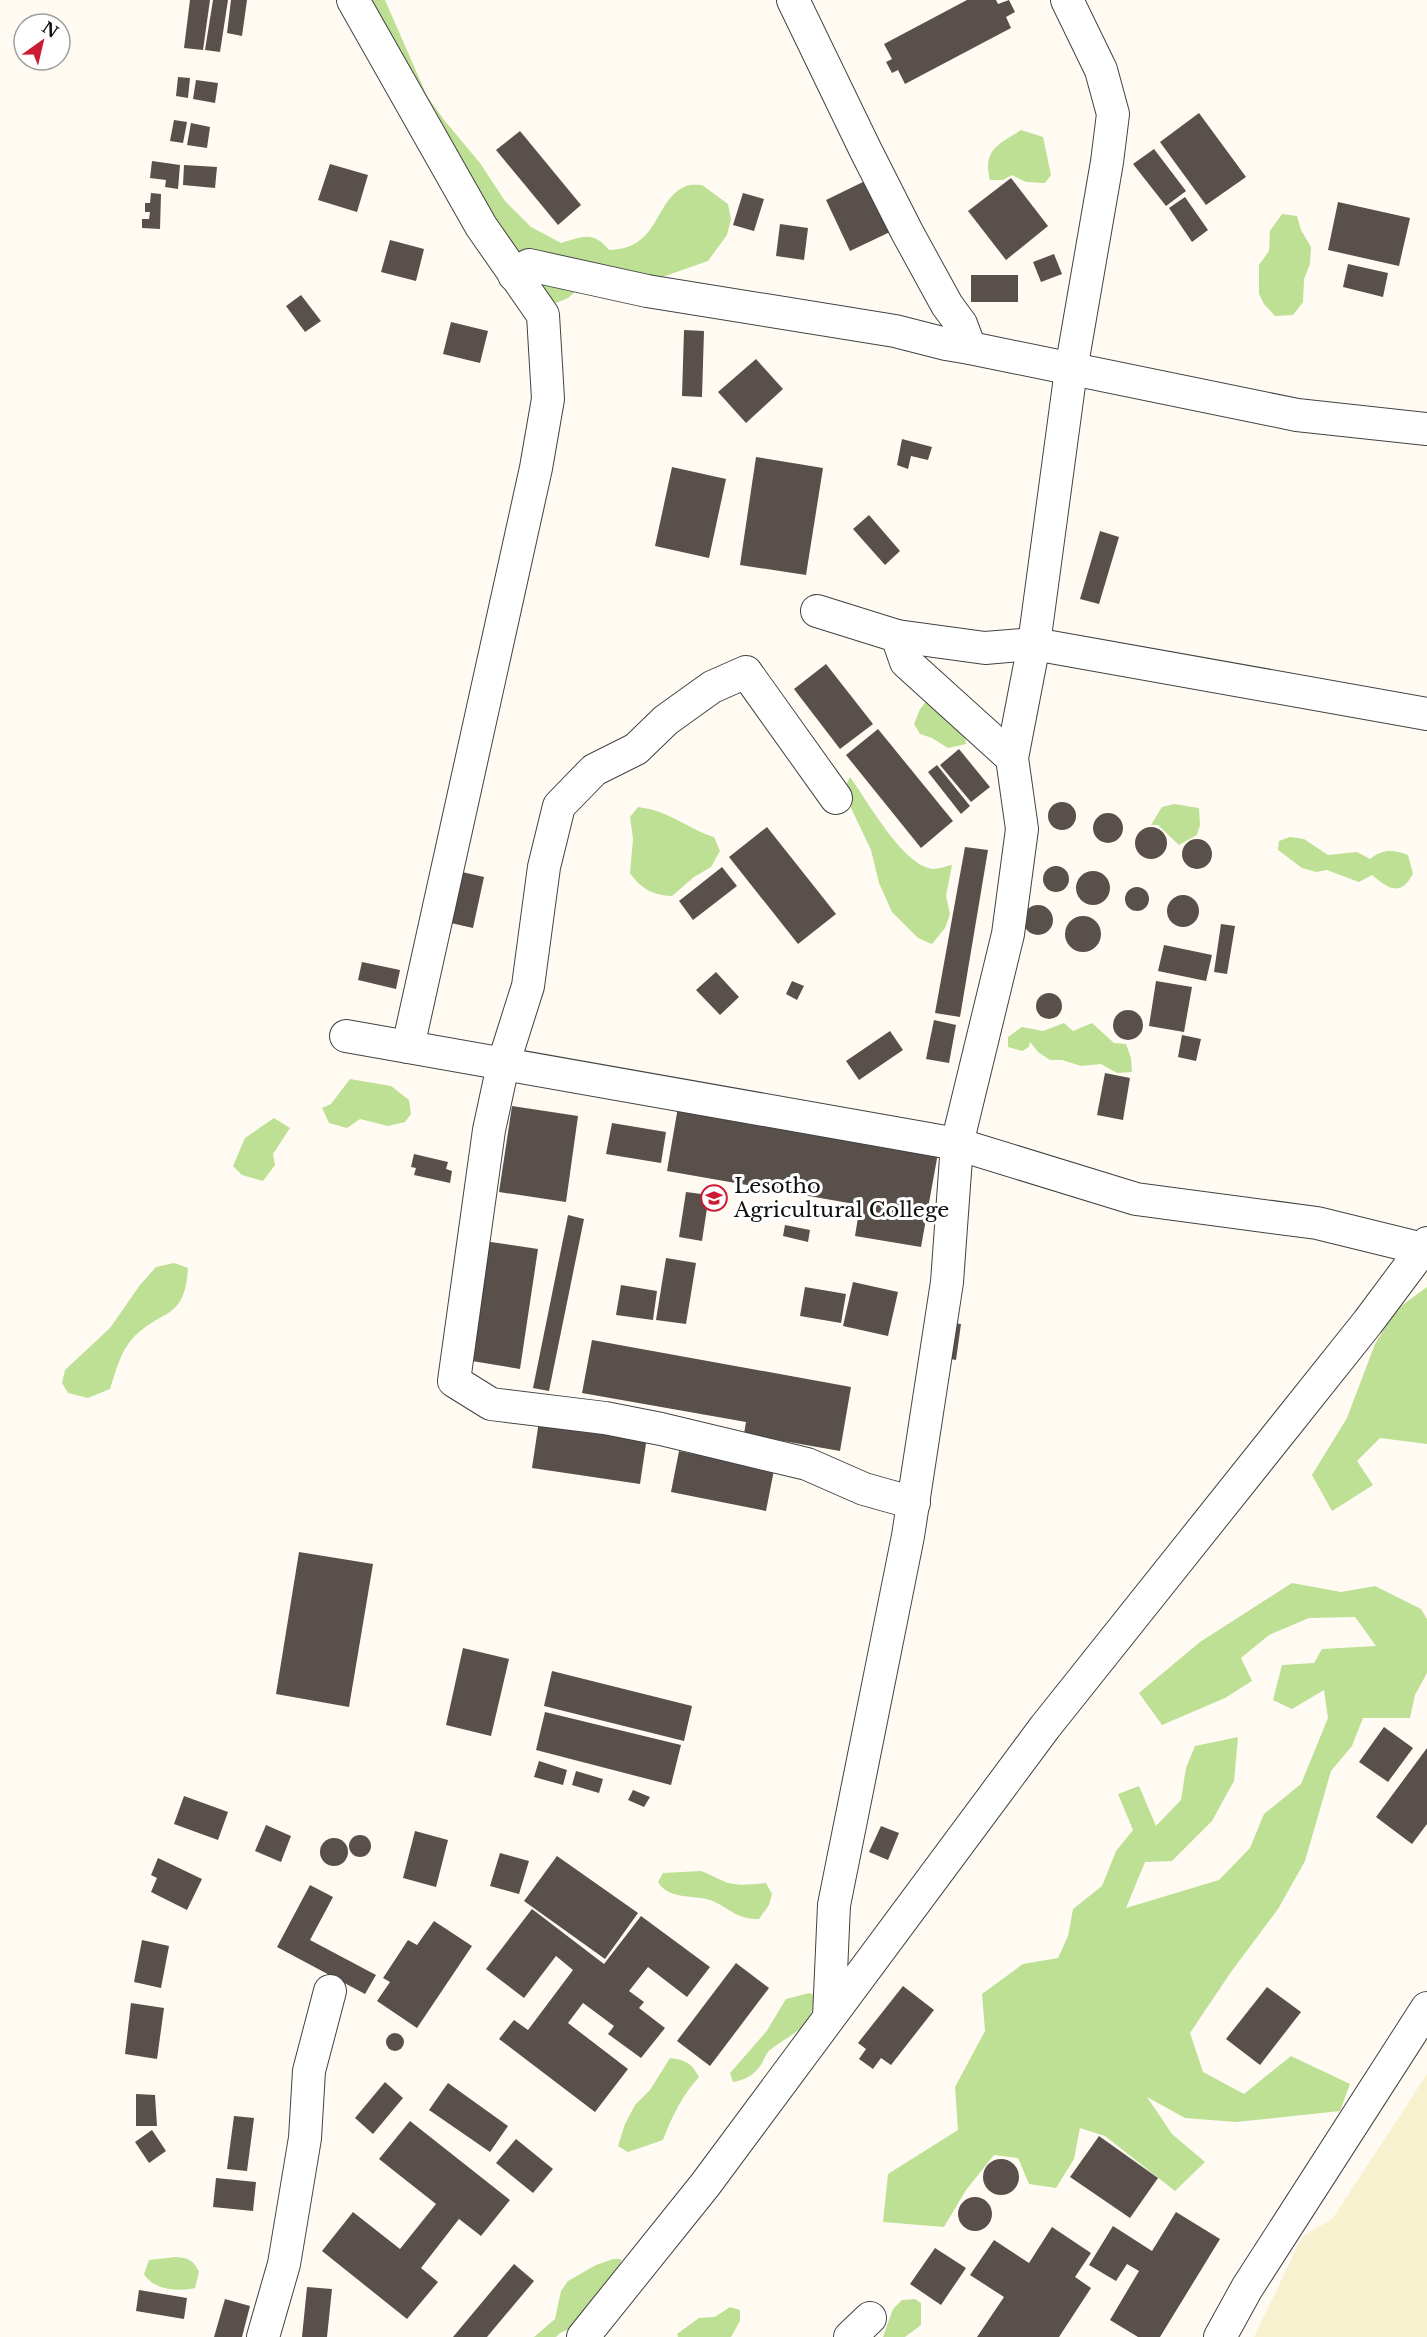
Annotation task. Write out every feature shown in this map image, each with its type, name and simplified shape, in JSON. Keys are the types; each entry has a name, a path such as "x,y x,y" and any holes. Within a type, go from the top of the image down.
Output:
{"street":[{"path":"353,0 481,226 543,315 548,399 536,468 408,1047"},
{"path":"793,0 881,180 947,305 961,324 970,348"},
{"path":"829,2017 834,1905 914,1503 947,1282 957,1144 1008,934 1022,829 1012,758 1034,644 1071,370 1107,162 1113,114 1101,70 1067,0"},
{"path":"514,275 529,265 647,291 895,331 945,344 1297,415 1427,429"},
{"path":"817,611 897,636 985,648 1034,644 1427,714"},
{"path":"897,636 906,662 1012,758"},
{"path":"836,798 746,672 712,687 666,720 636,748 594,770 559,806 544,867 528,986 503,1065 481,1175 454,1381 491,1404 605,1418 672,1431 807,1464 864,1489 914,1503"},
{"path":"346,1036 957,1144 1136,1199 1317,1223 1425,1246 1368,1322 1045,1727 705,2185 583,2337"},
{"path":"263,2337 284,2264 305,2138 309,2071 330,1991"},
{"path":"1220,2337 1247,2288 1427,2008"}],"shaded area":[{"path":"1427,2074 1427,2337 1254,2337 1302,2237 1333,2218"}],"green space":[{"path":"365,0 385,0 427,96 480,163 505,201 531,227 561,243 592,237 609,250 626,248 638,242 647,233 674,194 686,186 702,185 728,204 731,219 727,235 708,261 651,281 580,288 568,298 556,303 537,295"},
{"path":"1021,130 1043,137 1051,175 1045,183 1026,182 1012,175 1003,180 990,180 988,162 990,155 999,144"},
{"path":"1282,214 1297,216 1301,230 1311,247 1310,264 1304,279 1303,302 1293,315 1275,316 1264,304 1259,294 1259,265 1269,251 1270,231"},
{"path":"930,697 964,730 966,744 948,748 920,734 914,724 920,709"},
{"path":"850,777 898,845 910,857 933,869 952,865 946,896 950,914 945,928 932,944 918,938 892,912 879,883 871,850 843,791"},
{"path":"1174,804 1199,808 1200,825 1197,835 1179,845 1158,825 1151,825 1162,807"},
{"path":"638,807 660,812 714,837 720,851 711,867 694,877 672,896 648,890 630,873 633,839 630,817"},
{"path":"1290,837 1304,839 1328,855 1357,852 1370,859 1383,852 1403,853 1408,855 1413,874 1404,886 1394,888 1372,875 1359,882 1327,870 1316,872 1302,868 1278,850 1279,841"},
{"path":"1064,1023 1073,1031 1092,1023 1114,1043 1126,1044 1131,1058 1132,1072 1117,1073 1101,1064 1081,1066 1062,1060 1050,1060 1038,1052 1030,1042 1029,1047 1022,1051 1008,1047 1008,1037 1022,1027 1043,1031"},
{"path":"350,1079 391,1086 409,1100 411,1114 405,1122 388,1126 360,1119 347,1128 329,1123 322,1108 331,1104"},
{"path":"274,1118 290,1128 273,1154 275,1165 263,1181 242,1175 233,1166 245,1138"},
{"path":"174,1263 188,1268 182,1297 177,1306 144,1329 129,1343 119,1362 110,1389 88,1398 68,1393 62,1383 65,1370 110,1328 140,1285 156,1267"},
{"path":"1427,1287 1427,1444 1380,1438 1357,1461 1373,1485 1332,1511 1312,1475 1347,1418 1375,1344 1397,1309"},
{"path":"1292,1583 1341,1592 1375,1586 1421,1609 1427,1619 1427,1673 1415,1695 1410,1718 1363,1718 1352,1746 1331,1771 1305,1861 1278,1909 1231,1972 1190,2033 1203,2072 1244,2094 1291,2056 1350,2084 1340,2111 1236,2122 1185,2118 1147,2097 1172,2134 1205,2162 1175,2191 1105,2136 1080,2128 1074,2159 1056,2188 1029,2184 1018,2158 994,2155 966,2190 944,2227 883,2222 888,2174 958,2130 955,2087 985,2031 982,1994 1023,1964 1058,1958 1068,1936 1073,1909 1102,1886 1116,1851 1133,1830 1118,1794 1139,1786 1156,1826 1181,1800 1186,1768 1195,1746 1238,1737 1234,1781 1212,1821 1172,1861 1145,1862 1126,1908 1219,1880 1250,1848 1264,1814 1301,1784 1328,1718 1324,1690 1292,1709 1273,1700 1282,1665 1314,1663 1322,1649 1376,1646 1355,1617 1309,1618 1269,1635 1241,1658 1252,1681 1225,1698 1162,1725 1139,1693 1200,1642"},
{"path":"701,1871 733,1884 766,1883 772,1894 769,1905 759,1919 745,1918 708,1899 669,1892 658,1882 663,1873"},
{"path":"809,1993 814,1995 813,2006 806,2023 768,2052 754,2072 745,2079 733,2082 730,2073 766,2032 786,1999"},
{"path":"670,2058 688,2063 699,2077 678,2107 663,2140 628,2152 618,2146 625,2124 635,2105 650,2090"},
{"path":"175,2257 190,2260 197,2268 199,2272 195,2288 182,2290 160,2287 144,2274 149,2260"},
{"path":"613,2259 621,2259 623,2272 574,2327 556,2337 534,2337 555,2319 561,2291 568,2281 596,2265"},
{"path":"915,2299 921,2303 921,2325 905,2337 883,2337 893,2309 902,2300"},
{"path":"730,2307 740,2310 740,2321 731,2337 678,2337 677,2334 699,2318 715,2317"}],"building":[{"path":"190,0 210,0 203,50 184,48"},
{"path":"213,0 228,0 220,52 205,50"},
{"path":"231,0 247,0 242,36 227,33"},
{"path":"967,0 996,0 998,4 1009,0 1015,12 1006,17 1011,28 905,84 898,70 892,73 886,62 892,59 884,44"},
{"path":"178,77 190,78 188,98 176,96"},
{"path":"196,80 218,83 215,103 193,99"},
{"path":"1199,113 1246,177 1206,205 1160,142"},
{"path":"174,120 187,122 183,143 170,141"},
{"path":"191,123 210,127 207,148 187,145"},
{"path":"520,131 581,205 558,225 496,150"},
{"path":"1154,149 1186,191 1166,206 1133,164"},
{"path":"152,161 180,165 178,189 165,187 166,180 150,178"},
{"path":"330,164 368,175 357,212 318,200"},
{"path":"184,165 217,167 215,188 183,185"},
{"path":"1011,178 1048,226 1006,260 968,211"},
{"path":"867,180 892,231 850,251 826,200"},
{"path":"151,193 161,194 160,229 142,228 142,219 149,219 150,212 145,212 145,203 150,203"},
{"path":"743,193 764,199 754,231 733,225"},
{"path":"1185,197 1208,230 1192,242 1169,208"},
{"path":"1338,202 1410,218 1399,266 1328,250"},
{"path":"780,224 808,228 804,260 776,256"},
{"path":"390,240 424,249 416,281 381,272"},
{"path":"1054,254 1062,274 1041,282 1033,262"},
{"path":"1348,264 1388,273 1383,297 1343,287"},
{"path":"971,275 1018,275 1018,302 971,302"},
{"path":"301,295 321,321 305,332 286,306"},
{"path":"451,322 488,331 480,363 443,354"},
{"path":"684,330 704,331 702,397 682,396"},
{"path":"756,359 783,389 746,423 718,392"},
{"path":"902,439 932,447 928,460 911,456 908,469 897,465"},
{"path":"756,457 823,468 806,575 740,565"},
{"path":"672,467 726,479 709,558 655,546"},
{"path":"869,515 900,551 885,565 853,529"},
{"path":"1100,531 1119,537 1099,604 1080,599"},
{"path":"826,664 873,724 840,749 794,689"},
{"path":"878,729 953,821 921,848 846,755"},
{"path":"959,749 990,787 971,802 940,765"},
{"path":"937,765 970,806 961,814 928,772"},
{"path":"1062,802 1072,806 1076,816 1072,826 1062,830 1052,826 1048,816 1052,806"},
{"path":"1108,813 1119,817 1123,828 1119,839 1108,843 1097,839 1093,828 1097,817"},
{"path":"767,827 836,914 798,944 729,857"},
{"path":"1151,827 1162,832 1167,843 1162,854 1151,859 1140,854 1135,843 1140,832"},
{"path":"1197,839 1203,840 1211,848 1211,860 1203,868 1197,869 1191,868 1183,860 1182,854 1183,848 1191,840"},
{"path":"965,847 988,850 960,1017 935,1013"},
{"path":"1056,866 1065,870 1069,879 1065,888 1056,892 1047,888 1043,879 1047,870"},
{"path":"722,867 737,886 693,920 679,901"},
{"path":"1093,871 1105,876 1110,888 1105,900 1093,905 1081,900 1076,888 1081,876"},
{"path":"462,872 484,877 473,928 451,923"},
{"path":"1132,887 1142,887 1149,894 1149,904 1142,911 1132,911 1125,904 1125,894"},
{"path":"1183,895 1194,900 1199,911 1194,922 1183,927 1172,922 1167,911 1172,900"},
{"path":"1038,905 1049,909 1053,920 1049,931 1038,935 1027,931 1023,920 1027,909"},
{"path":"1083,916 1096,921 1101,934 1096,947 1083,952 1070,947 1065,934 1070,921"},
{"path":"1221,924 1235,926 1227,974 1214,972"},
{"path":"1164,945 1212,955 1206,981 1158,971"},
{"path":"362,962 400,970 396,989 358,980"},
{"path":"716,972 739,997 720,1015 696,990"},
{"path":"792,981 804,986 797,1000 786,994"},
{"path":"1156,981 1192,987 1184,1032 1149,1026"},
{"path":"1049,993 1058,997 1062,1006 1058,1015 1049,1019 1040,1015 1036,1006 1040,997"},
{"path":"1128,1010 1134,1011 1142,1019 1142,1031 1134,1039 1128,1040 1122,1039 1114,1031 1113,1025 1114,1019 1122,1011"},
{"path":"934,1020 956,1025 949,1063 926,1059"},
{"path":"890,1031 903,1050 859,1080 846,1061"},
{"path":"1182,1035 1201,1039 1196,1061 1178,1057"},
{"path":"1105,1073 1130,1078 1123,1120 1097,1115"},
{"path":"512,1106 578,1116 566,1202 499,1192"},
{"path":"678,1107 938,1153 921,1247 855,1236 860,1205 667,1171"},
{"path":"612,1123 666,1132 661,1163 606,1154"},
{"path":"414,1154 448,1162 446,1169 452,1171 450,1183 414,1175 416,1168 411,1167"},
{"path":"686,1192 709,1195 702,1241 679,1237"},
{"path":"568,1215 584,1219 549,1391 533,1388"},
{"path":"785,1225 810,1230 808,1242 783,1236"},
{"path":"484,1241 538,1249 520,1369 466,1360"},
{"path":"666,1258 696,1263 686,1324 656,1320"},
{"path":"853,1282 898,1292 888,1336 843,1326"},
{"path":"621,1285 657,1291 653,1320 616,1315"},
{"path":"805,1287 846,1294 841,1323 800,1316"},
{"path":"950,1323 961,1324 956,1360 945,1358"},
{"path":"592,1340 851,1387 840,1451 744,1434 746,1422 582,1393"},
{"path":"540,1414 648,1430 640,1484 532,1468"},
{"path":"679,1451 774,1470 766,1511 671,1492"},
{"path":"299,1552 373,1564 349,1707 276,1694"},
{"path":"463,1648 509,1659 491,1736 446,1725"},
{"path":"552,1671 692,1706 684,1741 544,1706"},
{"path":"545,1712 681,1745 671,1785 536,1750"},
{"path":"1384,1727 1413,1748 1388,1782 1359,1762"},
{"path":"1427,1748 1427,1824 1412,1844 1376,1817"},
{"path":"539,1761 567,1770 563,1785 534,1777"},
{"path":"576,1771 603,1779 599,1793 572,1785"},
{"path":"633,1790 650,1797 644,1807 628,1800"},
{"path":"184,1796 228,1812 218,1840 174,1824"},
{"path":"266,1825 291,1836 281,1862 255,1851"},
{"path":"881,1826 899,1833 888,1860 869,1852"},
{"path":"415,1831 448,1840 436,1887 403,1878"},
{"path":"360,1835 368,1838 371,1846 368,1854 360,1857 352,1854 349,1846 352,1838"},
{"path":"334,1838 344,1842 348,1852 344,1862 334,1866 324,1862 320,1852 324,1842"},
{"path":"500,1853 529,1861 519,1894 490,1886"},
{"path":"557,1856 638,1913 605,1959 524,1901"},
{"path":"158,1858 202,1879 187,1910 151,1892 157,1878 151,1875"},
{"path":"310,1885 333,1897 310,1940 376,1975 365,1994 277,1947"},
{"path":"532,1909 604,1964 641,1916 710,1967 687,1997 648,1967 629,1991 644,2002 639,2008 665,2028 641,2058 608,2034 614,2026 583,2003 568,2023 628,2069 595,2112 499,2039 514,2020 528,2030 573,1970 556,1956 524,1998 486,1969"},
{"path":"434,1921 472,1946 417,2028 377,2001 390,1982 383,1978 408,1940 417,1945"},
{"path":"142,1940 169,1946 161,1988 134,1982"},
{"path":"736,1963 769,1988 710,2066 677,2041"},
{"path":"903,1986 934,2010 891,2065 881,2058 873,2069 859,2059 866,2049 858,2043"},
{"path":"1267,1987 1301,2012 1260,2065 1226,2039"},
{"path":"131,2003 164,2008 157,2059 125,2054"},
{"path":"395,2033 401,2036 404,2042 401,2048 395,2051 389,2048 386,2042 389,2036"},
{"path":"385,2082 403,2098 373,2134 355,2118"},
{"path":"448,2083 508,2126 490,2152 429,2110"},
{"path":"136,2094 155,2095 157,2126 136,2126"},
{"path":"234,2116 254,2118 247,2171 227,2169"},
{"path":"410,2121 510,2200 481,2236 459,2219 421,2268 438,2282 407,2319 322,2251 353,2212 400,2249 436,2204 379,2159"},
{"path":"152,2130 166,2151 149,2163 135,2142"},
{"path":"1099,2136 1158,2178 1130,2218 1070,2177"},
{"path":"516,2139 553,2169 533,2193 496,2163"},
{"path":"1001,2159 1014,2164 1019,2177 1014,2190 1001,2195 988,2190 983,2177 988,2164"},
{"path":"216,2178 256,2182 253,2211 213,2207"},
{"path":"975,2197 987,2202 992,2214 987,2226 975,2231 963,2226 958,2214 963,2202"},
{"path":"1176,2212 1220,2239 1160,2337 1138,2337 1110,2320 1139,2271 1127,2264 1116,2281 1089,2265 1113,2226 1152,2251"},
{"path":"1052,2227 1091,2253 1075,2277 1091,2288 1059,2337 977,2337 1004,2297 970,2275 994,2240 1029,2263"},
{"path":"935,2248 966,2268 941,2305 910,2284"},
{"path":"514,2264 534,2281 487,2337 453,2337"},
{"path":"307,2287 332,2289 327,2337 302,2337"},
{"path":"139,2290 187,2298 184,2319 136,2311"},
{"path":"225,2299 250,2306 242,2337 214,2337"}],"place":[{"name":"Lesotho Agricultural College","path":"714,1198"}]}
